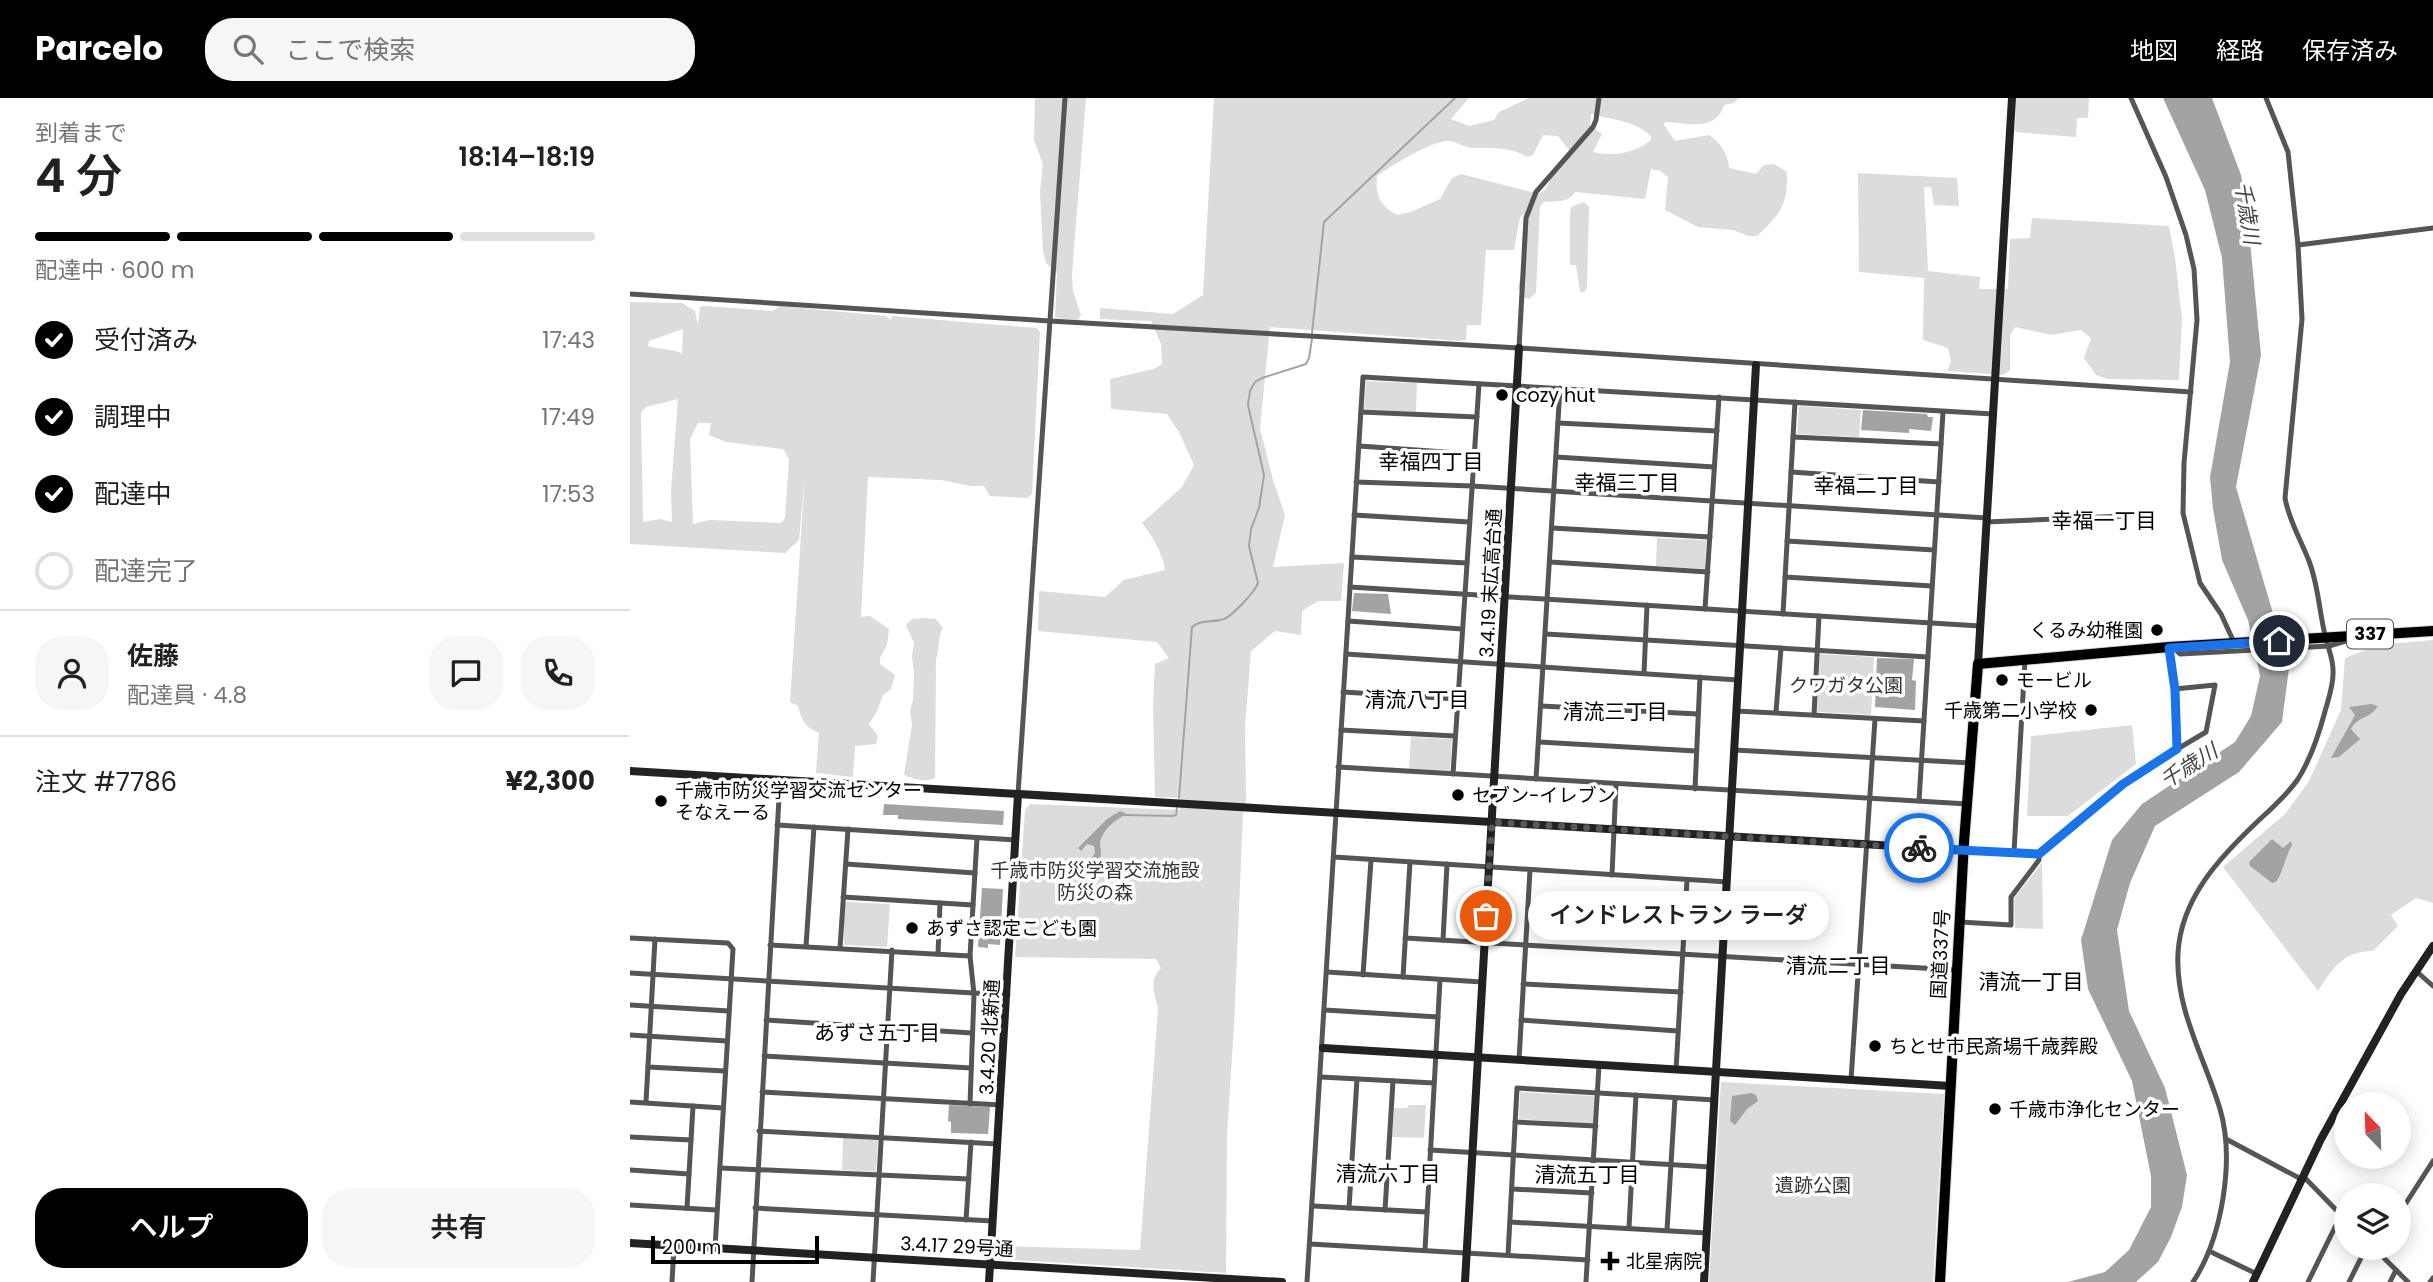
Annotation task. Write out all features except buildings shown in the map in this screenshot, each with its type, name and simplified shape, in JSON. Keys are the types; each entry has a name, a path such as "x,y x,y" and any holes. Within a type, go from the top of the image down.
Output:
{"highway":[{"name":"337","path":"1978,664 2025,658 2172,648 2327,642 2368,635 2433,631"},
{"name":"国道337号","path":"1940,1282 1963,850 1978,664"}],"street":[{"path":"1018,794 1065,98"},
{"path":"1519,348 1526,219 1536,192 1593,127 1599,98"},
{"path":"1978,664 2012,98"},
{"path":"2131,98 2166,177 2186,235 2193,269 2197,320 2184,463 2183,513 2200,583 2221,614 2227,645"},
{"path":"2193,1282 2209,1251 2222,1199 2226,1139 2220,1111 2181,1001 2178,973 2179,930 2199,888 2211,871 2297,780 2319,732 2334,678 2314,576 2291,521 2285,498 2302,319 2298,244 2288,152 2266,98"},
{"path":"2298,244 2433,228"},
{"path":"630,294 1519,348 2191,393"},
{"name":"3.4.19 末広高台通","path":"1465,1282 1519,348"},
{"path":"1704,1282 1756,365"},
{"path":"1307,1282 1363,377 1993,414"},
{"path":"1453,774 1479,384"},
{"path":"1536,779 1560,388"},
{"path":"1705,609 1719,397"},
{"path":"1783,614 1795,402"},
{"path":"1361,412 1476,417"},
{"path":"1920,801 1943,412"},
{"path":"1558,424 1717,432"},
{"path":"1793,437 1941,444"},
{"path":"1359,446 1474,454"},
{"path":"1556,457 1714,467"},
{"path":"1791,472 1938,482"},
{"path":"1356,482 1472,486 1987,520 2123,516"},
{"path":"1354,516 1469,522"},
{"path":"1552,528 1710,537"},
{"path":"1787,541 1934,550"},
{"path":"1352,557 1466,562"},
{"path":"1550,562 1707,572"},
{"path":"1785,577 1932,586"},
{"path":"1350,587 1980,626"},
{"path":"1644,673 1647,605"},
{"path":"1814,715 1819,616"},
{"path":"1348,621 1462,629"},
{"path":"1546,634 1928,657"},
{"path":"1776,712 1782,648"},
{"path":"2172,648 2177,749"},
{"path":"1346,654 1738,680"},
{"path":"2014,852 2025,658"},
{"path":"1695,789 1700,677"},
{"path":"630,771 2039,854 2123,784 2206,732 2215,685 2175,690"},
{"path":"1343,692 1458,699"},
{"path":"1541,706 1698,714"},
{"path":"1736,711 1924,721"},
{"path":"1851,1080 1874,719"},
{"path":"1341,730 1455,736"},
{"path":"1539,742 1696,751"},
{"path":"1734,750 1971,763"},
{"path":"1338,767 1968,804"},
{"path":"752,1282 780,780"},
{"path":"1612,875 1616,784"},
{"name":"3.4.20 北新通","path":"989,1282 1018,794"},
{"path":"777,825 1016,840"},
{"path":"806,946 814,827"},
{"path":"840,948 848,829"},
{"path":"970,1104 974,994 970,956 977,838"},
{"path":"1960,922 2011,925 2011,897 2039,860 2039,854"},
{"path":"1334,858 1728,881"},
{"path":"1363,975 1371,860"},
{"path":"1403,977 1410,862"},
{"path":"846,863 975,873"},
{"path":"1443,940 1447,864"},
{"path":"1519,1060 1530,870"},
{"path":"1676,1070 1687,880"},
{"path":"843,897 973,905"},
{"path":"938,954 940,903"},
{"path":"1528,908 1685,917"},
{"path":"630,938 730,944 733,949 715,1248"},
{"path":"1405,938 1957,970"},
{"path":"646,1102 655,939"},
{"path":"770,945 970,956"},
{"path":"2209,1251 2255,1278 2321,1139 2416,971 2433,946"},
{"path":"873,1282 892,950"},
{"path":"2416,971 2433,986"},
{"path":"1327,972 1482,982"},
{"path":"630,973 1008,995"},
{"path":"1424,1250 1440,980"},
{"path":"1523,984 1681,992"},
{"path":"630,1005 729,1011"},
{"path":"1325,1010 1438,1017"},
{"path":"766,1020 972,1033"},
{"path":"1521,1020 1678,1031"},
{"path":"630,1035 727,1041"},
{"path":"1323,1048 1951,1086"},
{"path":"764,1056 971,1068"},
{"path":"1586,1282 1600,1065"},
{"path":"648,1067 725,1071"},
{"path":"1321,1077 1434,1083"},
{"path":"1349,1208 1357,1079"},
{"path":"1385,1210 1393,1081"},
{"path":"1508,1255 1517,1088 1715,1100"},
{"path":"762,1092 1001,1105"},
{"path":"1629,1228 1636,1095"},
{"path":"1667,1230 1675,1098"},
{"path":"630,1102 723,1108"},
{"path":"687,1208 693,1106"},
{"path":"1515,1122 1596,1126"},
{"path":"760,1131 998,1144"},
{"path":"630,1137 691,1140"},
{"path":"2226,1139 2302,1178 2334,1208"},
{"path":"966,1220 971,1142"},
{"path":"1430,1150 1711,1167"},
{"path":"2411,1195 2433,1161"},
{"path":"720,1168 969,1179"},
{"path":"630,1170 689,1174"},
{"path":"1512,1189 1592,1193"},
{"path":"630,1205 717,1210"},
{"path":"1312,1206 1427,1212"},
{"path":"755,1208 993,1221"},
{"path":"1510,1222 1707,1233"},
{"path":"2308,1282 2334,1229"},
{"name":"3.4.17 29号通","path":"630,1243 1282,1282"},
{"path":"1310,1244 1588,1260"},
{"path":"672,1282 674,1246"},
{"path":"2349,1282 2360,1260"},
{"path":"2386,1260 2408,1282"},
{"path":"2390,1282 2396,1270"}],"green space":[{"path":"1035,98 1086,98 1072,274 1073,291 1081,315 1078,320 1055,318 1057,273 1046,263 1043,252 1040,191 1043,164 1034,140"},
{"name":"千歳市防災学習交流施設 防災の森","path":"1214,98 1469,98 1451,119 1469,126 1494,120 1499,112 1529,98 1739,98 1734,103 1724,105 1720,114 1708,123 1665,122 1664,125 1675,141 1709,135 1723,149 1729,168 1756,174 1764,165 1774,164 1787,172 1786,193 1781,209 1757,236 1733,230 1698,227 1665,210 1668,177 1651,169 1645,199 1575,192 1566,200 1544,202 1540,206 1536,293 1529,299 1525,298 1518,288 1526,248 1524,214 1520,217 1514,250 1486,250 1481,325 1467,325 1466,340 1270,327 1260,428 1285,515 1273,567 1344,563 1341,601 1318,601 1302,611 1301,635 1275,631 1251,651 1245,727 1246,800 1243,815 1227,1136 1226,1273 1000,1259 1002,1246 1140,1250 1158,1008 1154,982 1161,968 1156,959 1015,957 1025,810 1030,804 1180,810 1181,798 1155,797 1155,664 1169,658 1157,642 1038,631 1039,591 1105,597 1124,580 1165,570 1162,557 1142,523 1182,487 1194,465 1179,432 1167,414 1111,409 1110,379 1154,369 1162,364 1161,344 1151,321 1100,319 1100,308 1173,314 1203,295","holes":["1591,114 1637,127 1651,136 1651,140 1624,153 1593,152 1602,134 1590,125","1543,135 1558,136 1572,154 1553,174 1546,189 1539,194 1461,174 1452,178 1440,199 1397,215 1386,208 1378,194 1377,176 1433,144 1449,141 1471,148 1508,150 1527,157 1533,155"]},
{"path":"2016,98 2089,98 2088,118 2077,118 2076,137 2015,132"},
{"path":"1858,173 1957,178 1959,206 1934,205 1931,187 1924,187 1928,271 1980,277 1979,289 2008,289 2010,239 2030,238 2032,218 2169,226 2182,319 2179,380 2107,379 2096,375 2084,358 2091,338 2081,330 2051,335 2015,327 2010,336 2010,370 2003,375 1947,371 1951,362 1948,348 1923,340 1924,278 1859,272"},
{"path":"1584,202 1589,207 1587,288 1580,292 1576,265 1570,265 1570,215 1571,207"},
{"path":"630,302 682,303 695,311 698,325 700,307 704,306 773,311 779,306 886,316 891,320 892,316 1037,328 1040,332 1032,494 1027,498 990,496 984,486 941,480 868,477 861,617 870,616 889,629 880,664 895,675 891,689 883,695 869,724 878,736 876,744 855,746 853,777 816,773 819,733 807,726 798,706 790,702 805,474 799,540 785,553 630,544","holes":["683,329 682,354 648,346 649,341","678,399 671,490 672,522 660,519 643,522 641,413 646,407","698,423 711,423 709,435 726,442 783,449 789,459 785,518 781,523 710,520 693,524 690,439"]},
{"path":"1366,381 1417,383 1416,412 1364,409"},
{"path":"1799,406 1861,410 1859,437 1797,434"},
{"path":"1657,538 1706,540 1705,569 1656,566"},
{"path":"912,619 936,619 943,628 936,659 935,778 923,780 904,775 912,725 910,711 914,673 914,643 906,625"},
{"path":"2433,640 2433,903 2416,898 2391,915 2398,926 2373,951 2354,954 2339,963 2318,991 2223,867 2285,814 2309,781 2341,710 2345,658 2378,645"},
{"name":"クワガタ公園","path":"1820,654 1874,657 1871,715 1817,712"},
{"path":"2132,725 2136,764 2068,816 2027,816 2031,736"},
{"path":"1411,737 1452,739 1450,771 1409,769"},
{"path":"2042,863 2043,929 2015,928 2014,898"},
{"path":"844,904 890,904 887,947 844,945"},
{"name":"遺跡公園","path":"1721,1082 1944,1094 1933,1282 1709,1282"},
{"path":"1520,1092 1595,1096 1593,1124 1519,1119"},
{"path":"1409,1105 1426,1105 1424,1138 1392,1137 1394,1108 1407,1108"},
{"path":"843,1138 878,1140 876,1172 842,1170"}],"water":[{"name":"千歳川","path":"2163,98 2212,98 2241,175 2261,355 2236,487 2289,668 2282,722 2239,772 2155,826 2130,883 2117,930 2129,1011 2165,1088 2187,1175 2182,1207 2158,1262 2136,1282 2068,1282 2105,1272 2129,1250 2151,1207 2151,1176 2132,1081 2088,989 2081,940 2112,840 2142,804 2235,742 2251,716 2260,676 2248,620 2222,560 2210,477 2230,362 2222,258 2205,190"},
{"path":"1863,410 1927,414 1928,417 1933,417 1931,431 1909,429 1909,433 1861,430"},
{"path":"1354,593 1388,594 1391,614 1352,611"},
{"path":"1877,658 1914,659 1912,680 1916,681 1915,710 1875,707"},
{"path":"2371,704 2378,706 2351,729 2360,739 2339,757 2331,758 2355,715 2349,707"},
{"path":"884,804 1004,811 1003,825 898,819 898,815 883,815"},
{"path":"1120,811 1127,814 1114,822 1104,833 1100,842 1101,854 1098,863 1083,870 1074,869 1075,864 1088,863 1095,853 1094,846 1087,844 1081,851 1078,848 1107,819"},
{"path":"2272,839 2283,848 2291,841 2292,845 2279,877 2272,883 2250,866 2249,862"},
{"path":"982,888 1003,889 1000,945 988,944 988,948 978,947"},
{"path":"1751,1093 1756,1095 1758,1101 1747,1109 1735,1125 1730,1121 1732,1096"},
{"path":"949,1105 990,1107 988,1134 951,1133 951,1122 948,1121"}],"waterway":[{"path":"1312,333 1324,222 1455,98"},
{"path":"1179,798 1192,627 1228,617 1248,598 1258,583 1249,546 1264,475 1248,405 1250,391 1255,382 1262,378 1306,364 1312,339"},
{"path":"1124,815 1172,816 1176,815 1177,808"}],"way so far":[{"path":"1486,916 1492,822 1919,848"}],"place":[{"name":"cozy hut","path":"1502,395"},
{"name":"くるみ幼稚園","path":"2157,630"},
{"name":"モービル","path":"2002,680"},
{"name":"千歳第二小学校","path":"2091,710"},
{"name":"セブン-イレブン","path":"1458,795"},
{"name":"千歳市防災学習交流センター そなえーる","path":"661,801"},
{"name":"インドレストラン ラーダ","path":"1486,916"},
{"name":"あずさ認定こども園","path":"912,928"},
{"name":"ちとせ市民斎場千歳葬殿","path":"1875,1046"},
{"name":"千歳市浄化センター","path":"1995,1109"},
{"name":"北星病院","path":"1610,1261"}],"district":[{"name":"幸福四丁目","path":"1431,462"},
{"name":"幸福三丁目","path":"1627,483"},
{"name":"幸福二丁目","path":"1866,486"},
{"name":"幸福一丁目","path":"2104,521"},
{"name":"清流八丁目","path":"1417,700"},
{"name":"清流三丁目","path":"1615,712"},
{"name":"清流二丁目","path":"1838,966"},
{"name":"清流一丁目","path":"2031,982"},
{"name":"あずさ五丁目","path":"877,1033"},
{"name":"清流六丁目","path":"1388,1174"},
{"name":"清流五丁目","path":"1587,1175"}],"route":[{"path":"1919,848 2039,854 2137,773 2177,749 2175,690 2169,648 2279,641"}]}
